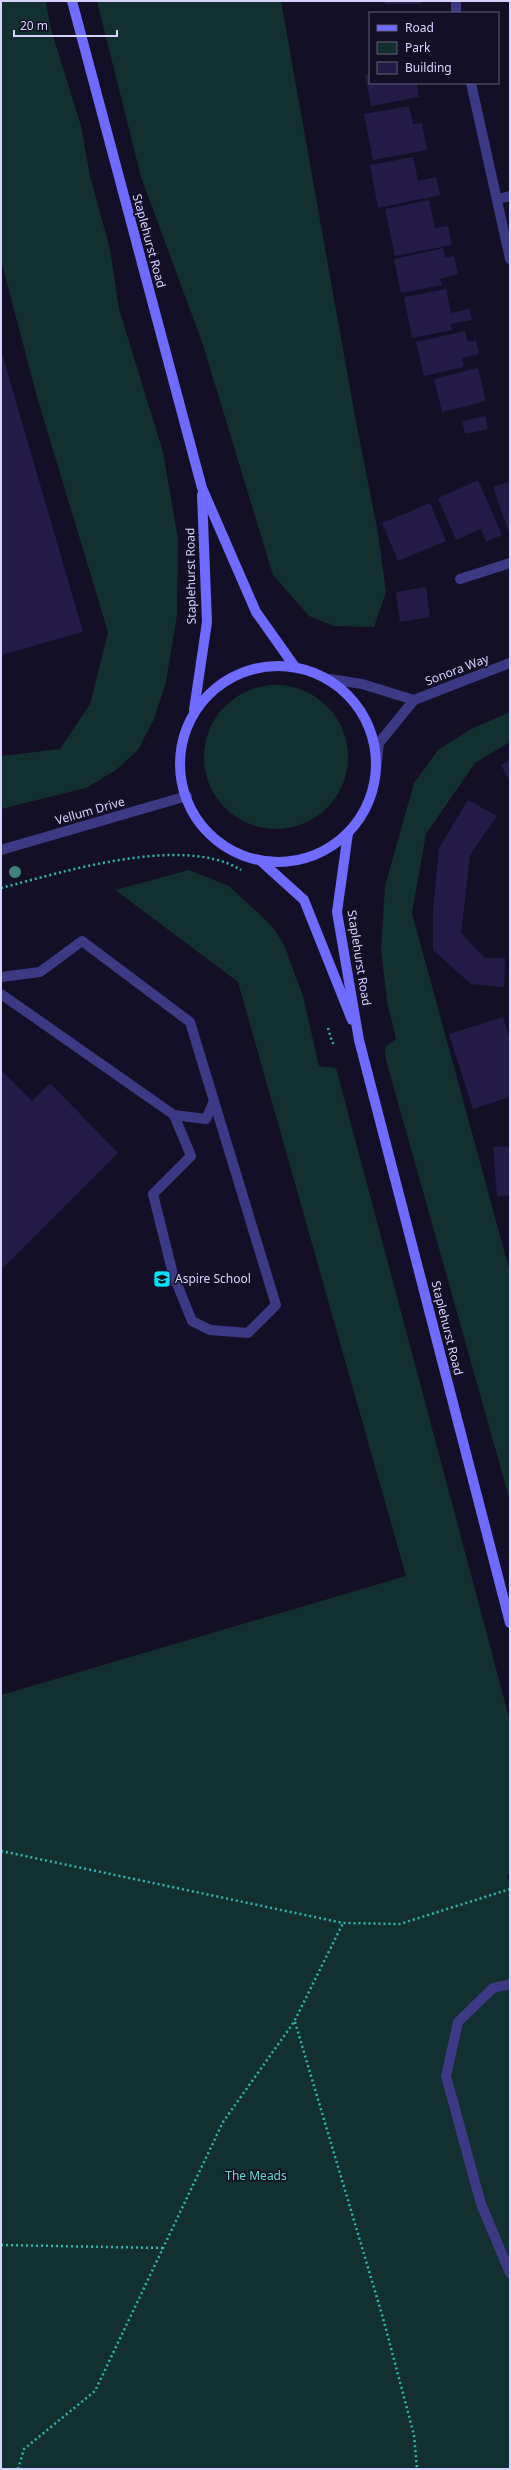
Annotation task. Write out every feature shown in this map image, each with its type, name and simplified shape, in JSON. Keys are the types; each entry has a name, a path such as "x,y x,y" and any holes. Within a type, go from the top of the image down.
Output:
{"main road":[{"name":"Staplehurst Road","path":"72,1 202,488 256,612 295,667"},
{"name":"Staplehurst Road","path":"194,710 207,622 202,488"},
{"path":"266,666 295,667 330,679 359,710 375,741 376,770 372,793 362,814 348,833 323,852 293,862 262,862 230,851 204,831 187,796 178,771 181,739 194,710 213,688 238,673 266,666"},
{"name":"Staplehurst Road","path":"348,833 337,912 360,1040 510,1624"},
{"name":"Staplehurst Road","path":"262,862 304,900 360,1040"}],"street":[{"path":"456,1 456,12"},
{"path":"471,84 510,258"},
{"path":"498,199 510,196"},
{"path":"460,579 510,563"},
{"name":"Sonora Way","path":"376,770 379,743 414,700 510,663"},
{"path":"330,679 362,684 414,700"},
{"name":"Vellum Drive","path":"1,850 187,796"},
{"path":"1,977 40,972 82,942 190,1022 276,1305 248,1333 210,1330 192,1321 173,1274 153,1194 191,1156 174,1115"},
{"path":"1,994 174,1115 206,1119 214,1101"},
{"path":"510,1984 493,1988 458,2022 446,2076 481,2204 510,2273"}],"path":[{"path":"1,888 138,856 205,859 224,863 245,873"},
{"path":"327,1024 333,1044 337,1045 360,1040"},
{"path":"1,1851 343,1923 400,1924 510,1889"},
{"path":"18,2469 24,2449 95,2391 223,2122 294,2022 343,1923"},
{"path":"294,2022 384,2318 414,2435 417,2469"},
{"path":"1,2245 163,2248"}],"green space":[{"path":"1,1 46,1 50,26 81,126 90,176 110,249 119,309 163,452 178,539 177,615 166,682 154,719 138,750 116,770 86,788 1,809 1,756 60,749 90,704 108,632 37,397 1,260"},
{"path":"97,1 281,1 356,422 378,533 386,592 374,627 334,626 309,616 273,575 202,342 141,177"},
{"path":"269,685 283,685 310,693 322,701 332,711 343,729 347,743 347,771 343,785 332,803 322,813 304,824 283,829 269,829 242,821 230,813 220,803 209,785 204,764 204,750 212,723 220,711 230,701 248,690"},
{"path":"510,712 510,742 475,763 426,834 412,913 510,1272 510,1501 386,1060 385,1047 396,1039 387,1001 381,950 385,886 414,783 438,750 471,729"},
{"name":"The Meads","path":"189,870 229,886 272,926 284,945 303,996 319,1066 336,1068 510,1721 510,1874 506,1875 510,1883 510,2469 1,2469 1,1695 406,1576 238,982 115,890"}],"building":[{"path":"385,1 421,1 421,4 385,4"},
{"path":"369,74 369,84 417,84 419,97 371,106 365,75"},
{"path":"409,106 413,124 422,123 427,150 373,160 364,114"},
{"path":"413,157 418,181 436,177 440,195 378,208 370,165"},
{"path":"429,200 435,228 448,226 452,245 395,256 385,209"},
{"path":"443,248 445,258 454,256 458,274 440,279 442,285 401,293 394,259"},
{"path":"446,289 451,313 469,309 472,320 451,324 452,330 412,338 404,297"},
{"path":"465,331 468,342 476,340 479,354 462,358 464,367 424,376 416,342"},
{"path":"1,350 83,632 1,655"},
{"path":"478,368 486,401 442,412 434,379"},
{"path":"485,416 488,429 465,434 462,421"},
{"path":"478,480 502,535 486,542 481,529 456,540 438,498"},
{"path":"510,481 510,530 508,530 493,487"},
{"path":"430,503 446,541 398,561 382,523"},
{"path":"426,587 430,617 400,622 396,592"},
{"path":"510,760 510,782 501,765"},
{"path":"468,800 497,816 470,855 461,933 485,958 505,958 504,987 471,984 433,950 433,910 439,848"},
{"path":"503,1017 510,1039 510,1097 473,1109 449,1034"},
{"path":"1,1070 32,1101 50,1083 118,1153 1,1270"},
{"path":"510,1146 510,1195 497,1197 493,1147"}],"place":[{"name":"Aspire School","path":"162,1279"}]}
